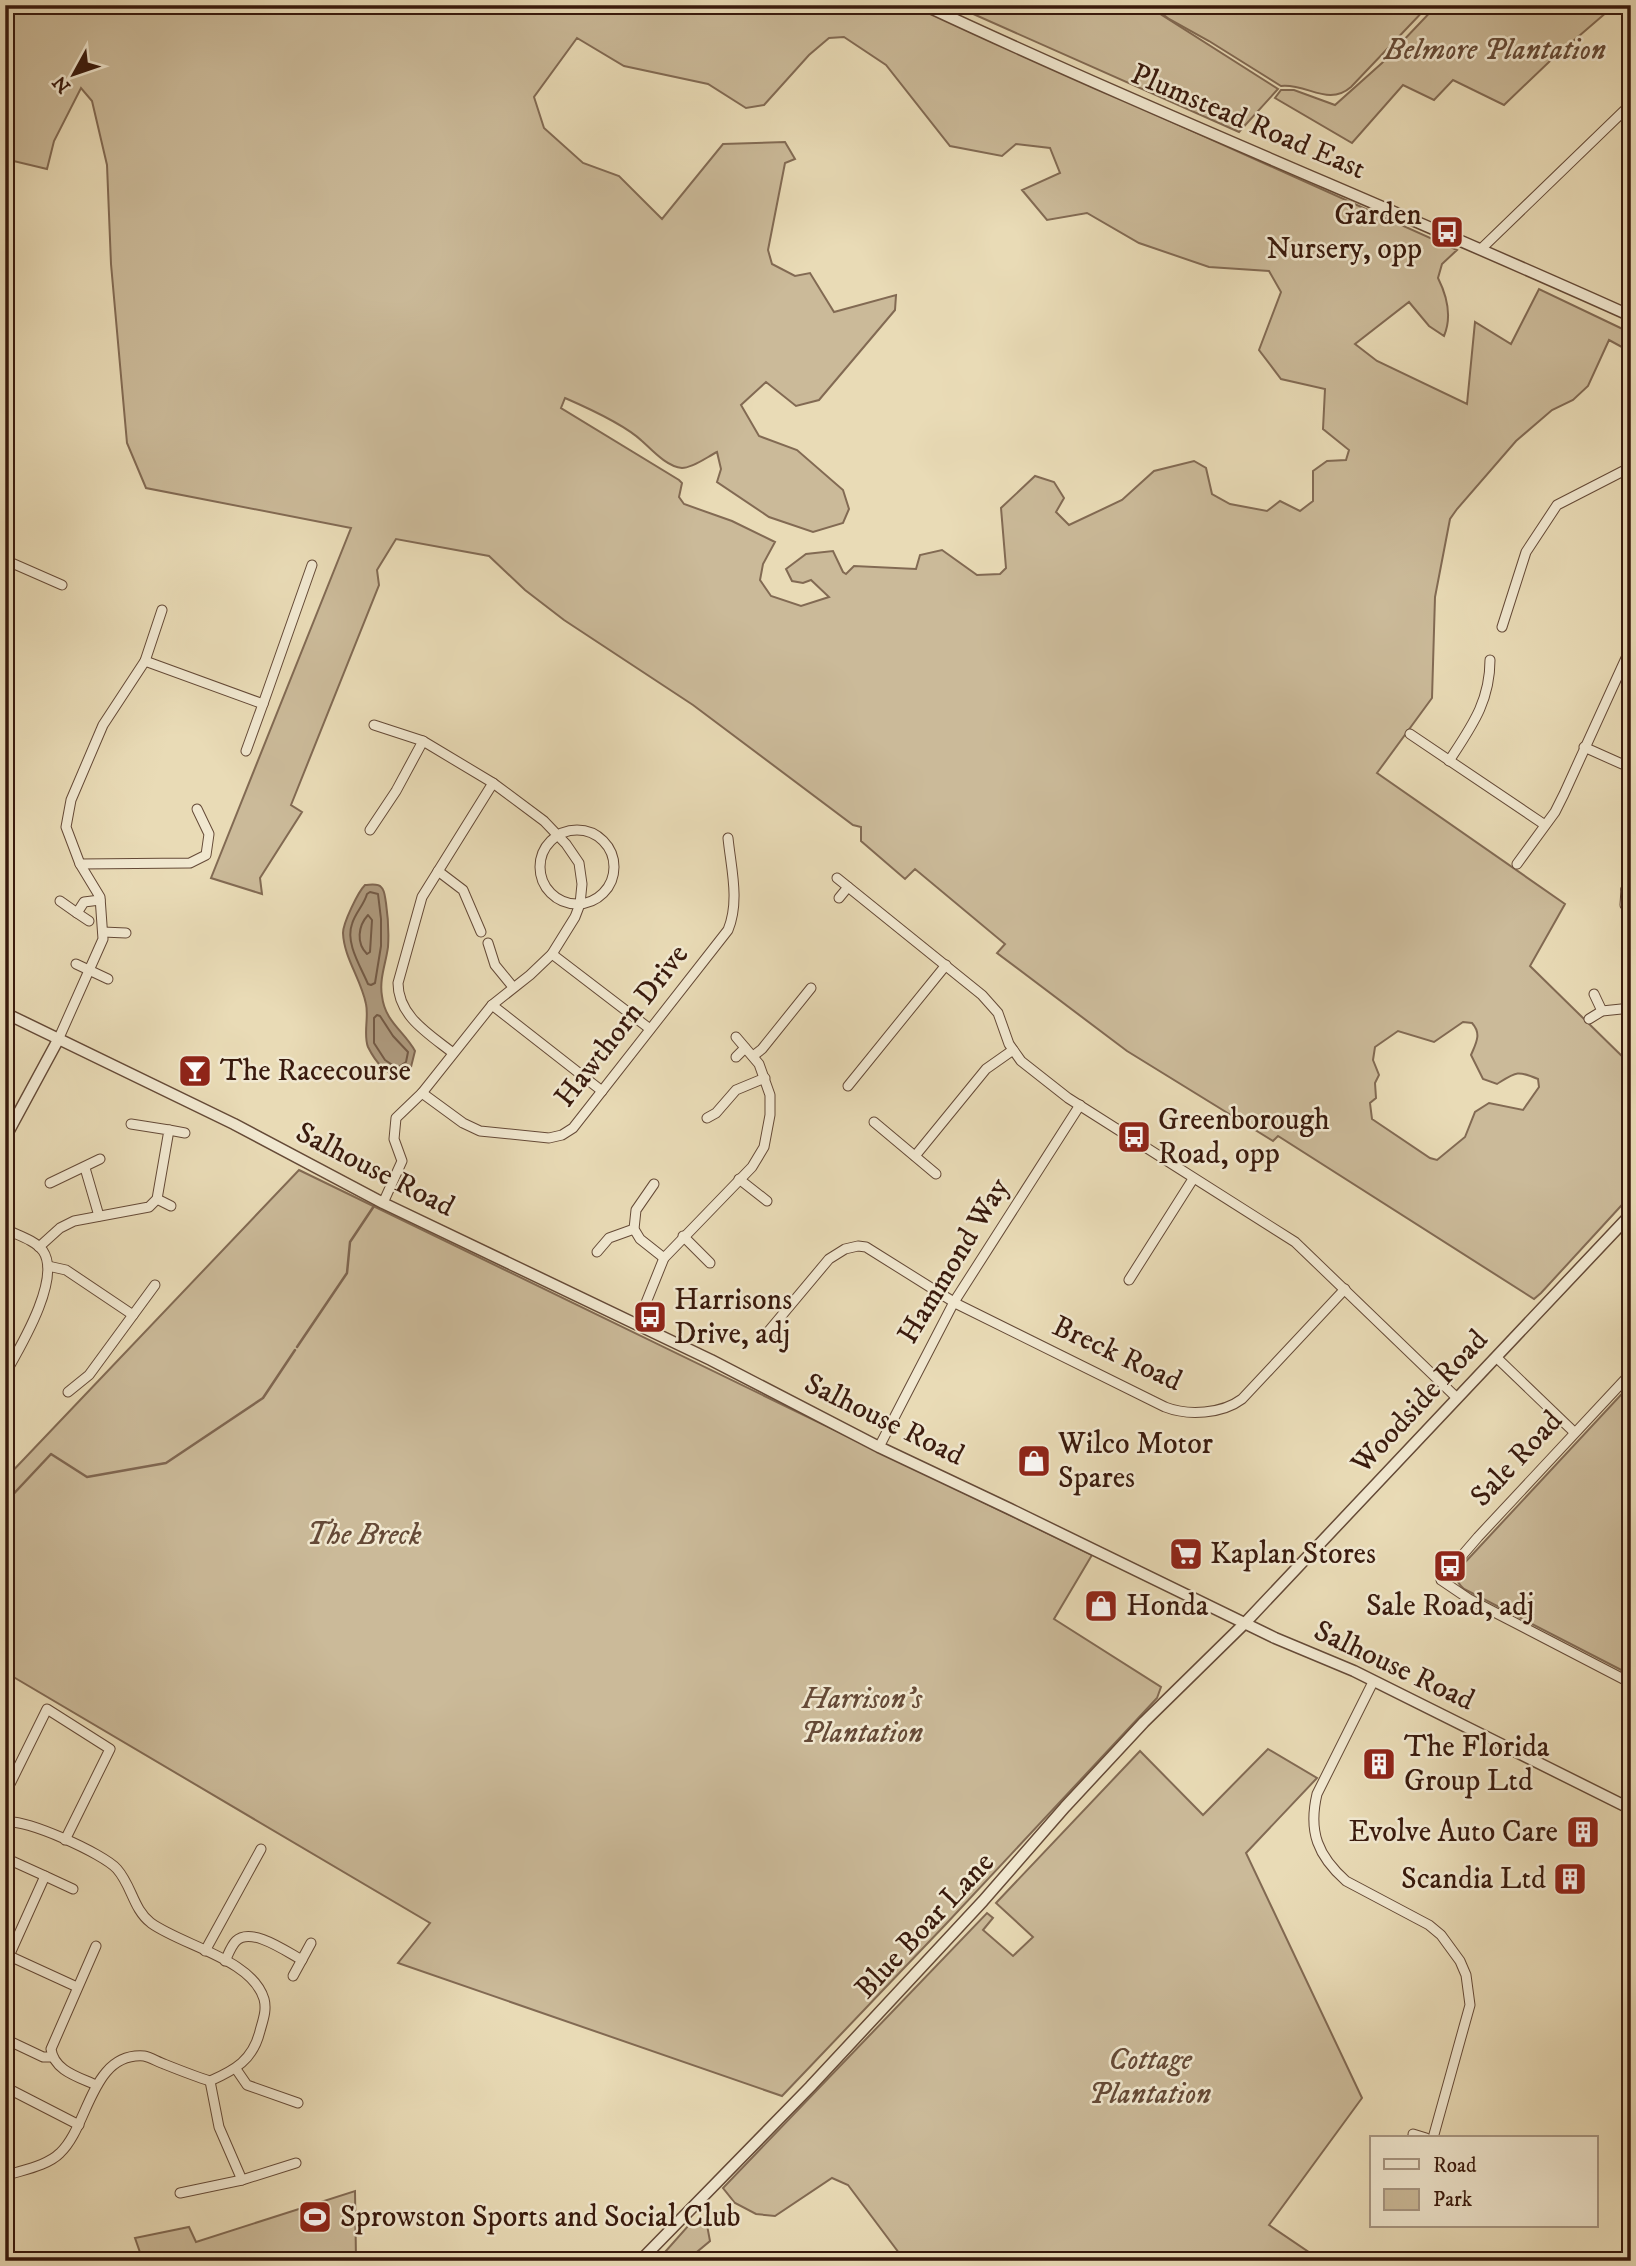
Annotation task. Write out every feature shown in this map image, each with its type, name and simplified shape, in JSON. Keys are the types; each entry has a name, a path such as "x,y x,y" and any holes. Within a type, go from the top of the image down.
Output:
{"street":[{"name":"Plumstead Road East","path":"924,5 1183,123 1481,248 1631,316"},
{"path":"1481,248 1628,111"},
{"path":"1502,627 1525,552 1557,505 1631,467"},
{"path":"5,559 62,585"},
{"path":"246,751 312,565"},
{"path":"5,1138 58,1040 103,939 100,900 80,864 66,827 71,800 103,725 145,661 162,610"},
{"path":"1517,864 1564,794 1631,647"},
{"path":"1449,761 1485,699 1489,685 1490,660"},
{"path":"145,661 263,704"},
{"path":"374,725 424,741 493,783 544,821 579,863 582,884 580,904 568,931 552,954 492,1005 422,1093 396,1118 394,1139 402,1161 383,1203"},
{"path":"1410,734 1545,825"},
{"path":"370,830 424,741"},
{"path":"1584,747 1631,768"},
{"path":"453,1053 414,1021 405,1010 398,995 401,970 422,897 493,783"},
{"path":"80,864 190,863 206,855 209,834 197,809"},
{"path":"574,830 589,832 603,841 611,854 614,869 606,890 594,900 580,904 565,902 552,894 540,874 543,852 558,835 574,830"},
{"name":"Hawthorn Drive","path":"422,1093 480,1131 549,1138 562,1135 573,1128 723,937 731,922 735,902 728,838"},
{"path":"438,871 463,890 481,932"},
{"path":"1625,905 1631,872"},
{"path":"837,878 991,1004 1021,1061 1068,1098 1295,1242 1457,1398"},
{"path":"839,898 848,887"},
{"path":"77,914 84,902 100,900"},
{"path":"60,901 89,921"},
{"path":"103,932 126,933"},
{"path":"488,943 495,965 513,987"},
{"path":"552,954 650,1030"},
{"path":"76,964 108,979"},
{"path":"848,1086 946,965"},
{"path":"753,1056 762,1049 811,988"},
{"path":"1594,994 1602,1011"},
{"path":"492,1005 602,1091"},
{"path":"1589,1019 1602,1011 1631,1007"},
{"name":"Salhouse Road","path":"5,1013 223,1119 383,1203 711,1360 878,1447 1373,1682 1631,1809"},
{"path":"637,1325 664,1258 758,1158 764,1147 768,1131 770,1095 765,1078 753,1056 736,1037"},
{"path":"736,1057 745,1048"},
{"path":"915,1156 986,1069 1013,1050"},
{"path":"707,1118 716,1113 736,1090 765,1078"},
{"name":"Hammond Way","path":"878,1447 954,1302 1080,1105"},
{"path":"874,1122 936,1174"},
{"path":"131,1124 185,1132"},
{"path":"39,1247 60,1228 74,1221 149,1207 157,1199 169,1130"},
{"path":"50,1183 100,1159"},
{"path":"85,1167 99,1216"},
{"path":"739,1179 766,1201"},
{"path":"1129,1280 1193,1179"},
{"path":"654,1184 636,1210 634,1229 640,1239 664,1258"},
{"path":"157,1199 171,1206"},
{"name":"Woodside Road","path":"1245,1623 1631,1214"},
{"path":"5,1229 39,1247 44,1252 48,1266 48,1281 31,1324 5,1374"},
{"path":"597,1252 609,1238 634,1229"},
{"path":"683,1237 710,1263"},
{"name":"Breck Road","path":"773,1327 830,1259 845,1249 866,1247 954,1302 1165,1407 1185,1412 1223,1410 1242,1399 1345,1289"},
{"path":"48,1266 66,1270 132,1315"},
{"path":"68,1392 89,1375 155,1285"},
{"path":"762,1339 773,1327 783,1336"},
{"path":"1496,1357 1574,1432"},
{"name":"Sale Road","path":"1631,1373 1439,1582 1631,1683"},
{"name":"Blue Boar Lane","path":"640,2261 810,2087 1144,1723 1245,1623"},
{"path":"1373,1682 1317,1794 1313,1809 1313,1826 1324,1858 1335,1871 1346,1881 1441,1934 1460,1961 1466,1975 1470,2005 1434,2136"},
{"path":"10,1784 47,1709 110,1749 65,1840"},
{"path":"5,1822 28,1825 65,1840 116,1868 144,1917 165,1933 240,1968 256,1983 264,1999 265,2013 259,2036 246,2059 236,2069 210,2081 144,2056 123,2060 107,2071 96,2085 72,2139 59,2155 5,2176"},
{"path":"205,1951 261,1849"},
{"path":"12,1861 73,1889"},
{"path":"45,1876 7,1955 77,1987"},
{"path":"225,1961 235,1942 246,1936 261,1938 302,1960"},
{"path":"293,1976 311,1943"},
{"path":"96,1945 51,2049 52,2057 59,2067 96,2085"},
{"path":"5,2039 43,2057 52,2057"},
{"path":"236,2069 247,2085 298,2103"},
{"path":"210,2081 219,2127 242,2180"},
{"path":"5,2092 7,2088 79,2124"},
{"path":"1413,2134 1420,2136"},
{"path":"180,2193 242,2180 296,2163"}],"green space":[{"path":"5,5 912,5 1457,250 1442,264 1438,278 1447,307 1448,321 1444,336 1429,326 1409,302 1355,344 1377,361 1467,404 1475,322 1511,344 1539,289 1631,333 1631,352 1609,340 1588,386 1573,400 1552,410 1516,441 1450,519 1435,597 1432,698 1377,773 1565,904 1530,966 1631,1065 1631,1195 1534,1299 1278,1136 1273,1141 1127,1051 997,953 1005,944 915,869 905,879 861,841 861,827 853,825 693,705 564,620 525,590 489,556 396,539 377,570 379,585 291,805 302,812 260,878 262,894 211,878 351,528 146,488 127,443 111,264 107,165 92,101 81,88 54,141 47,169 5,159","holes":["844,37 886,65 950,146 1002,156 1016,144 1050,148 1060,173 1022,190 1047,220 1087,213 1139,243 1209,267 1269,271 1281,292 1259,350 1281,379 1325,389 1323,429 1349,450 1346,460 1327,461 1313,471 1313,501 1300,511 1280,501 1267,511 1230,504 1212,494 1206,468 1194,461 1154,471 1122,500 1069,525 1056,512 1064,498 1054,482 1035,476 1001,508 1006,568 1000,574 977,575 942,550 920,555 916,569 854,566 846,574 833,551 806,554 786,569 792,581 803,583 811,580 829,597 801,606 771,596 760,580 763,564 775,542 732,521 684,504 679,497 682,483 679,480 561,408 565,398 605,417 626,429 660,458 676,467 691,466 717,452 721,469 717,482 769,517 813,532 843,523 849,509 843,490 797,450 759,436 741,405 766,382 796,406 819,400 895,310 896,295 834,312 810,273 795,276 772,264 768,250 785,163 795,159 785,142 723,144 662,219 619,176 583,163 544,128 534,97 577,38 624,66 708,84 746,108 764,105 809,55 829,38","1463,1022 1472,1023 1477,1031 1471,1055 1483,1079 1497,1084 1521,1073 1538,1079 1539,1087 1523,1110 1489,1103 1475,1112 1465,1137 1437,1160 1372,1119 1370,1103 1376,1098 1375,1083 1379,1075 1373,1060 1375,1047 1398,1031 1434,1042"]},
{"path":"953,5 1146,5 1278,89 1239,132"},
{"name":"Belmore Plantation","path":"1151,5 1429,5 1351,87 1342,93 1326,95 1281,86 1169,19"},
{"name":"Belmore Plantation","path":"1437,5 1615,5 1504,105 1453,80 1434,100 1403,85 1352,143 1275,98 1281,90 1294,90 1335,105 1382,63"},
{"path":"299,1170 1092,1555 1054,1619 1161,1687 1157,1698 782,2096 398,1963 430,1923 5,1672 5,1479"},
{"path":"1631,1384 1631,1675 1464,1589 1456,1576 1457,1571"},
{"name":"Cottage Plantation","path":"1268,1749 1317,1778 1246,1853 1362,2098 1269,2225 1322,2261 902,2261 899,2253 848,2185 832,2178 775,2216 756,2214 735,2203 723,2188 987,1913 993,1918 983,1930 1013,1956 1033,1937 996,1903 1140,1751 1203,1815"},
{"name":"Sprowston Sports and Social Club","path":"355,2191 356,2259 377,2261 143,2261 135,2238 189,2227 196,2242"},
{"path":"702,2221 707,2225 710,2241 686,2261 657,2261 688,2226"}],"water":[{"path":"365,885 380,886 385,897 388,947 381,983 384,1005 391,1020 415,1051 411,1067 398,1076 380,1065 368,1047 366,1004 344,942 345,922"}],"waterway":[{"path":"297,1347 347,1273 350,1242 374,1206"},
{"path":"5,1503 51,1454 87,1477 166,1463 263,1398 295,1350"}],"place":[{"name":"Garden Nursery, opp","path":"1447,232"},
{"name":"The Racecourse","path":"195,1071"},
{"name":"Greenborough Road, opp","path":"1134,1137"},
{"name":"Harrisons Drive, adj","path":"650,1317"},
{"name":"Wilco Motor Spares","path":"1034,1461"},
{"name":"Kaplan Stores","path":"1186,1554"},
{"name":"Sale Road, adj","path":"1450,1566"},
{"name":"Honda","path":"1101,1606"},
{"name":"The Florida Group Ltd","path":"1379,1764"},
{"name":"Evolve Auto Care","path":"1583,1832"},
{"name":"Scandia Ltd","path":"1570,1879"},
{"name":"Sprowston Sports and Social Club","path":"315,2217"}],"park label":[{"name":"The Breck","path":"364,1535"},
{"name":"Harrison's Plantation","path":"862,1716"}]}
